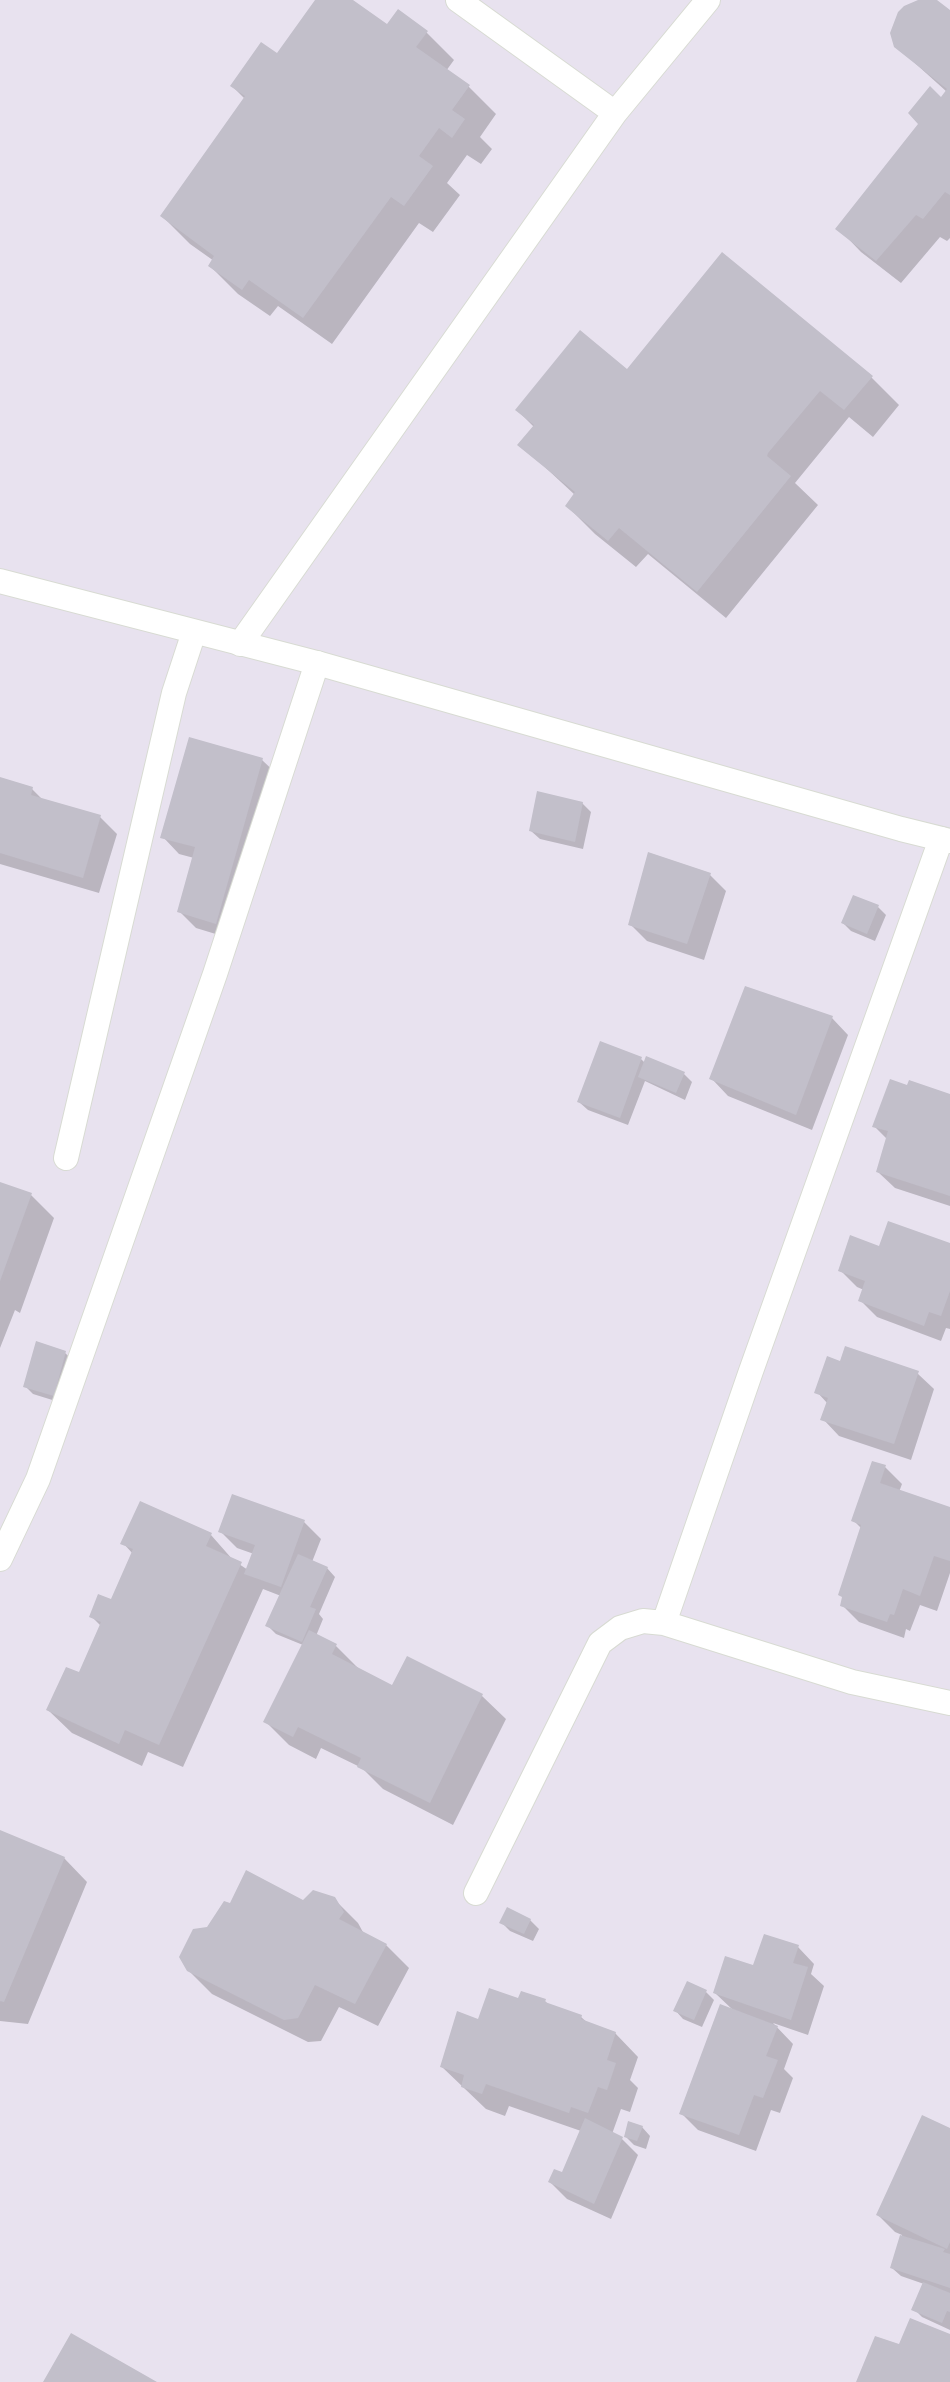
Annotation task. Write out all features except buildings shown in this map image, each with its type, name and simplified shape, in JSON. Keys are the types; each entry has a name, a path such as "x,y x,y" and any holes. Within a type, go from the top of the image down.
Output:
{"street":[{"path":"458,0 615,113"},
{"path":"240,644 615,113 708,0"},
{"path":"0,581 317,663 946,840 751,1371 664,1623"},
{"path":"66,1158 174,693 194,632"},
{"path":"0,1559 38,1479 215,974 317,663"},
{"path":"476,1893 600,1643 620,1628 643,1621 664,1623 852,1682 950,1703"}]}
